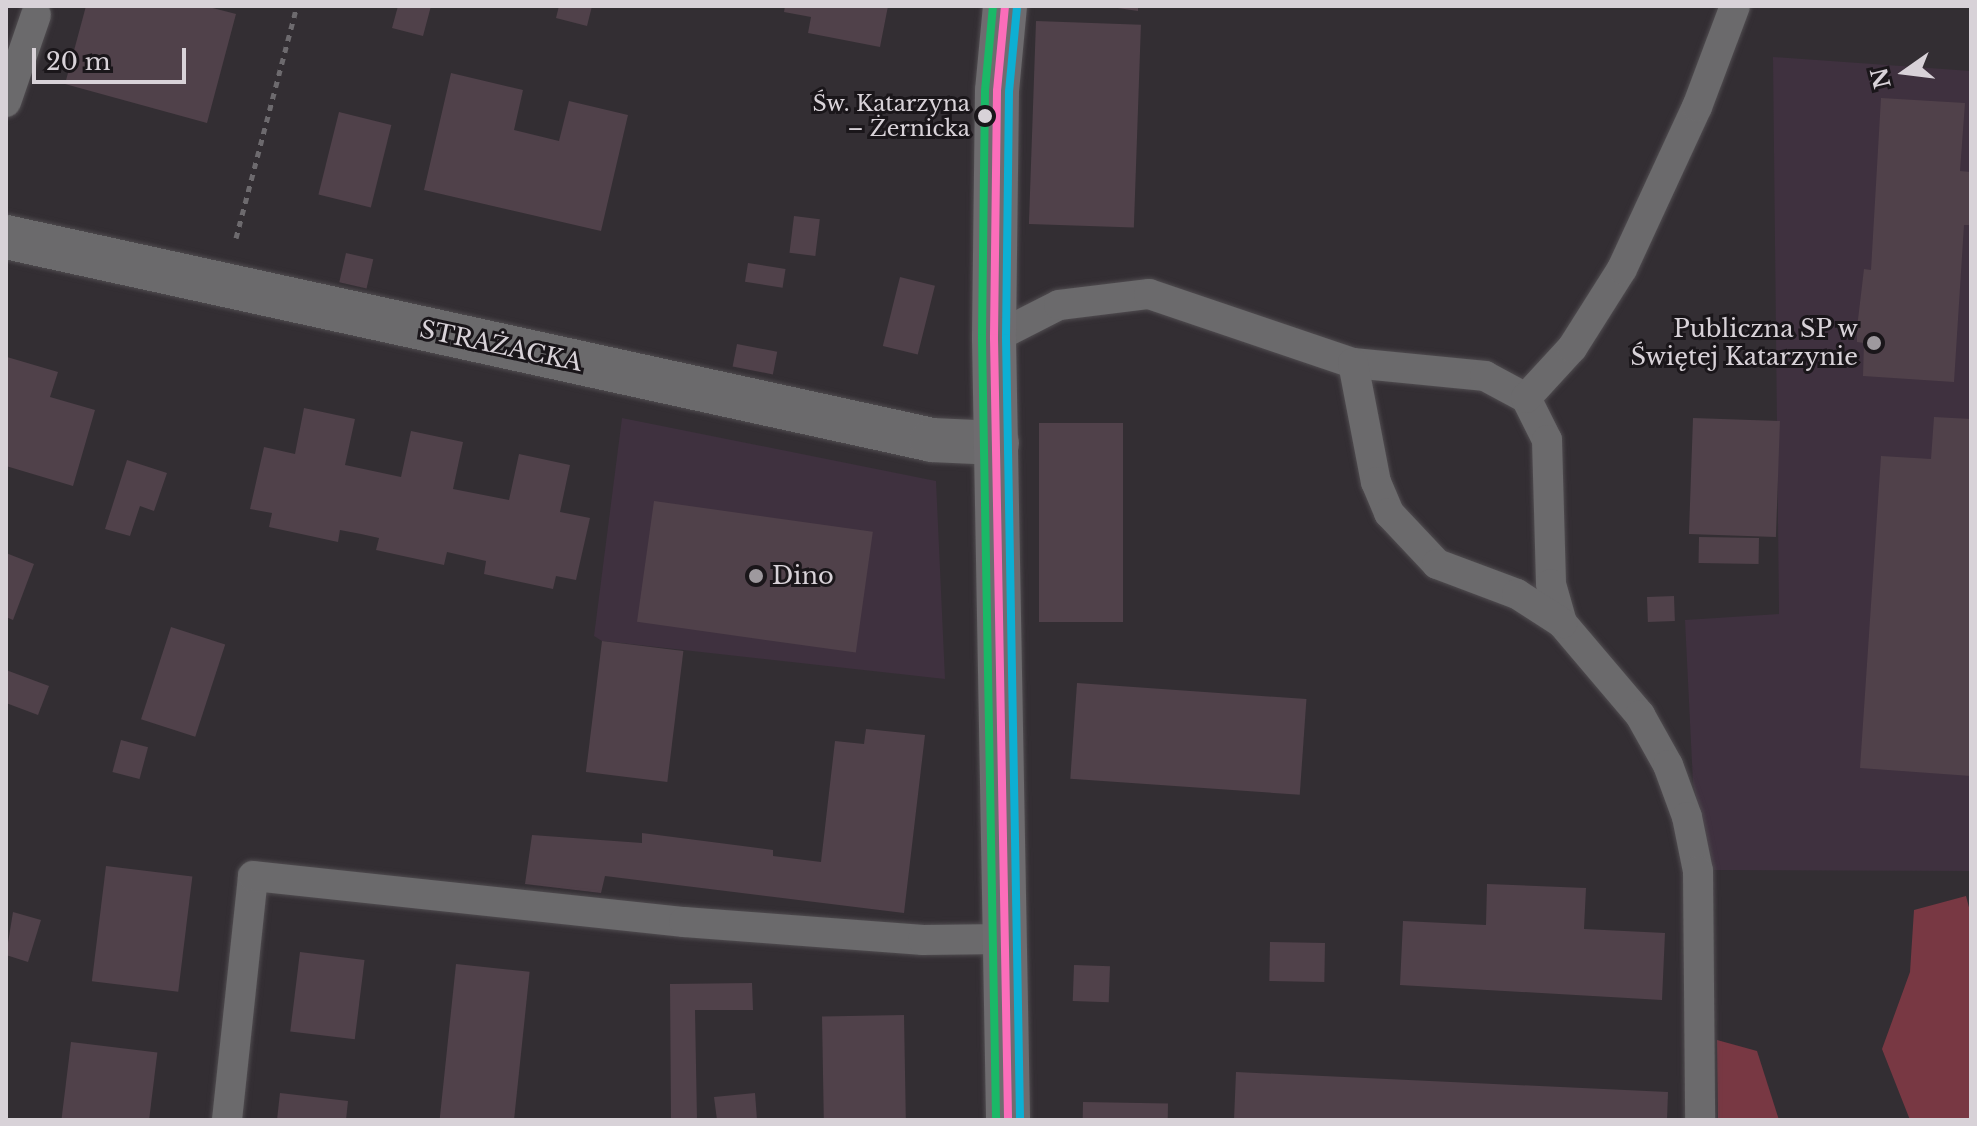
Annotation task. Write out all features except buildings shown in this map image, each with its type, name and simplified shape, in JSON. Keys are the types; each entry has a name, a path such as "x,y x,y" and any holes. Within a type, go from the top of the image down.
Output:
{"street":[{"path":"1005,6 997,91 994,338 1008,1120"},
{"name":"STRAŻACKA","path":"6,237 932,440 997,443"}],"lane":[{"path":"1526,398 1572,348 1622,269 1697,107 1735,6"},
{"path":"6,102 36,15"},
{"path":"994,338 1059,305 1149,294 1353,363 1485,376 1526,398 1547,440 1551,584 1562,623"},
{"path":"1353,363 1376,482 1389,513 1437,564 1517,594 1562,623 1640,715 1668,765 1687,817 1699,885 1700,1120"},
{"path":"227,1120 253,876 684,922 923,940 1004,939"}],"path":[{"path":"234,247 297,6"}],"shaded area":[{"name":"Publiczna SP w Świętej Katarzynie","path":"1773,57 1971,71 1971,871 1712,870 1693,783 1685,620 1779,614"},
{"path":"622,418 936,481 945,679 602,641 594,636"},
{"path":"1966,896 1971,915 1971,1120 1910,1120 1882,1049 1910,972 1914,910"},
{"path":"1717,1040 1757,1051 1779,1120 1718,1120"}],"transit line":[{"path":"993,6 985,91 982,338 996,1120"},
{"path":"1005,6 997,91 994,338 1008,1120"},
{"path":"1017,7 1009,92 1006,338 1020,1120"}],"place":[{"name":"Św. Katarzyna – Żernicka","path":"985,116"},
{"name":"Publiczna SP w Świętej Katarzynie","path":"1874,343"},
{"name":"Dino","path":"756,576"}]}
